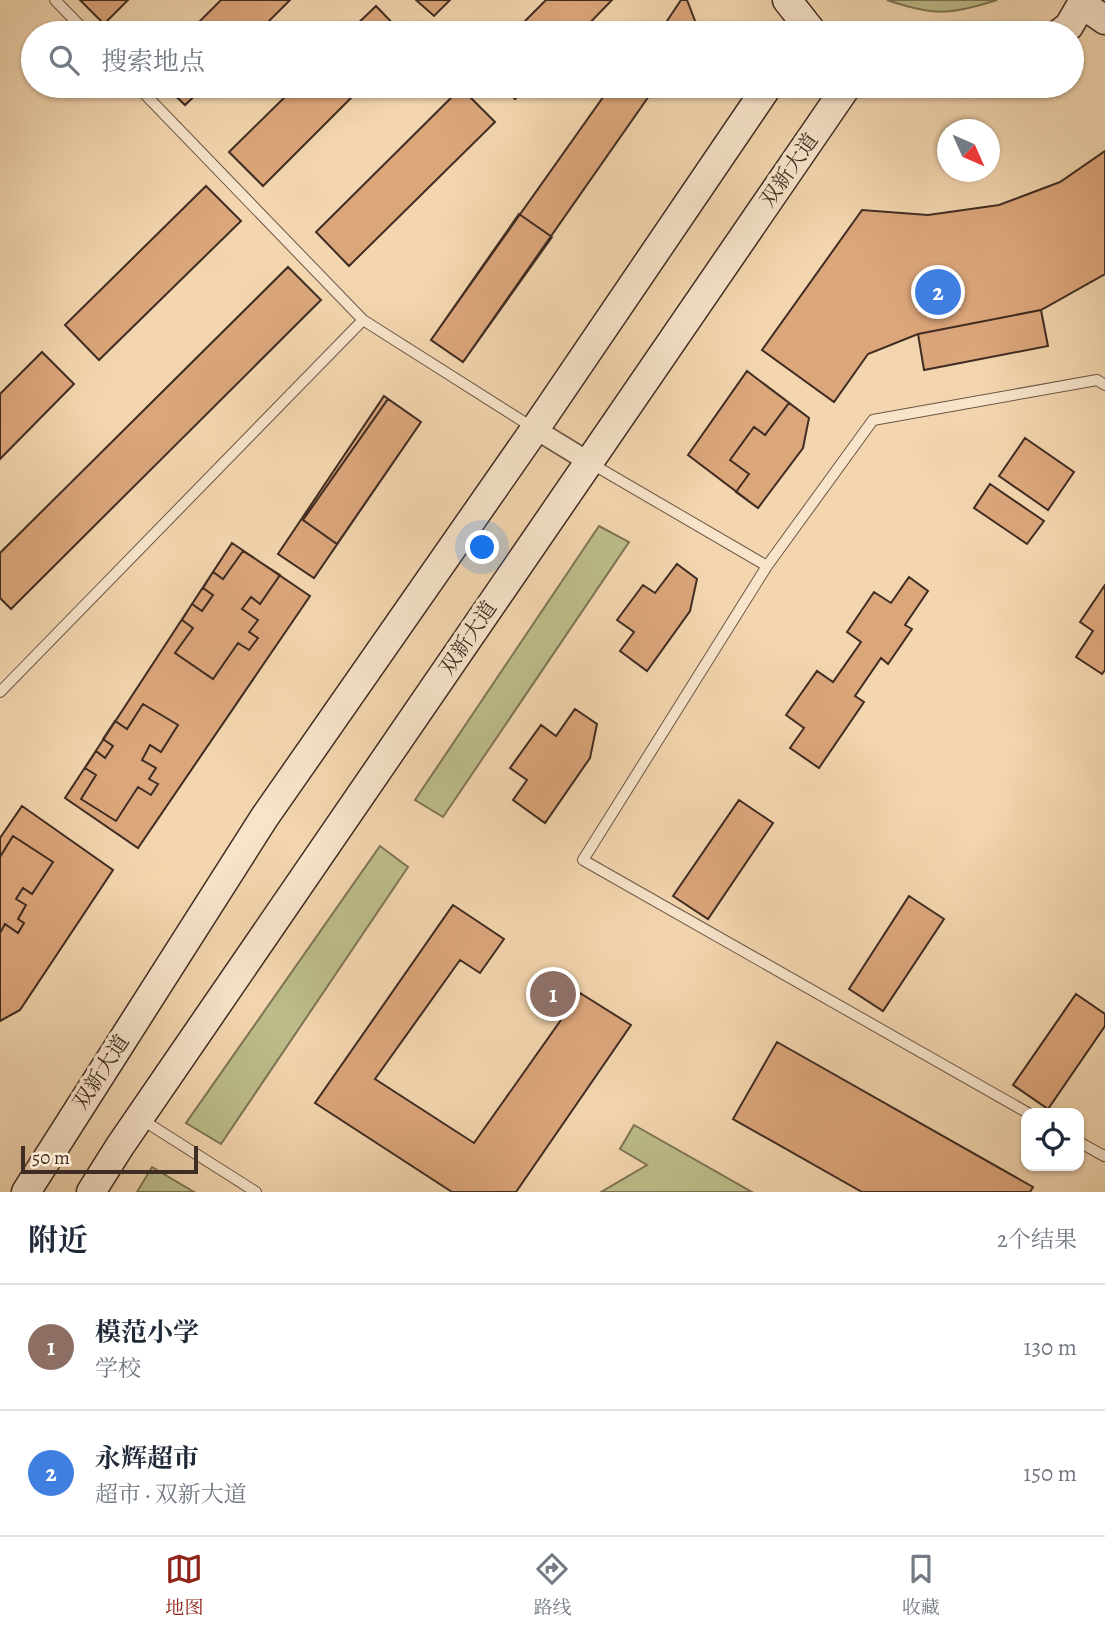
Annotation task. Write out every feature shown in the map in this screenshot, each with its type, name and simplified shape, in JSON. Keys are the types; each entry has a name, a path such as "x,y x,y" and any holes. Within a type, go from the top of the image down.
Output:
{"main road":[{"path":"1075,21 1090,8"},
{"name":"双新大道","path":"26,1192 264,818 535,429 760,98"},
{"name":"双新大道","path":"92,1192 139,1118 839,98"}],"street":[{"path":"535,429 589,462"}],"lane":[{"path":"55,0 75,21"},
{"path":"149,98 362,320 535,429"},
{"path":"0,692 362,320"},
{"path":"1021,1109 583,860 767,566 873,420 1097,380 1105,385"},
{"path":"589,462 767,566"},
{"path":"139,1118 256,1192"},
{"path":"1084,1145 1105,1155"}],"green space":[{"path":"887,0 997,0 967,9 942,12 917,9"},
{"path":"599,526 629,542 443,817 415,800"},
{"path":"380,846 408,867 221,1144 186,1123"},
{"path":"634,1125 752,1192 601,1192 647,1165 620,1149"},
{"path":"152,1167 194,1192 137,1192"}],"building":[{"path":"80,0 128,0 107,21 101,21"},
{"path":"221,0 290,0 269,21 200,21"},
{"path":"416,0 450,0 434,16"},
{"path":"546,0 612,0 592,21 525,21"},
{"path":"681,0 687,0 695,21 667,21"},
{"path":"376,6 390,21 360,21"},
{"path":"178,98 192,98 185,105"},
{"path":"284,98 351,98 263,186 229,152"},
{"path":"451,98 471,98 495,122 349,266 316,232"},
{"path":"602,98 648,98 463,362 431,340"},
{"path":"1105,151 1105,274 1041,310 918,334 868,354 834,402 762,350 862,210 928,215 999,205 1060,182"},
{"path":"206,186 241,221 99,360 65,325"},
{"path":"519,214 552,237 463,362 431,340"},
{"path":"288,267 321,300 11,609 0,598 0,553"},
{"path":"1041,310 1048,346 924,370 918,334"},
{"path":"42,352 74,384 0,459 0,394"},
{"path":"747,371 809,418 803,448 758,508 688,455"},
{"path":"384,396 421,422 314,578 278,554"},
{"path":"388,399 421,422 337,544 303,520"},
{"path":"789,403 809,418 803,448 758,508 736,492 749,474 730,460 754,427 765,435"},
{"path":"1025,438 1074,472 1048,510 999,476"},
{"path":"990,484 1044,521 1027,544 974,508"},
{"path":"232,543 310,596 138,848 65,798"},
{"path":"243,551 280,575 260,604 251,597 242,609 258,620 249,632 258,638 249,650 238,643 213,679 175,653 193,628 182,620 192,604 202,611 213,595 203,588 213,572 223,579"},
{"path":"677,564 697,579 690,611 647,671 620,651 634,632 617,620 643,585 655,593"},
{"path":"909,577 928,591 905,625 912,629 888,664 881,658 855,696 864,702 819,768 790,748 804,728 786,715 817,671 833,682 861,642 847,632 874,592 891,603"},
{"path":"1105,585 1105,670 1102,674 1076,657 1093,631 1080,622"},
{"path":"143,704 178,725 161,752 150,745 142,760 156,768 149,779 158,784 151,795 138,787 116,821 81,799 96,775 85,768 96,751 105,758 113,746 103,739 115,721 127,729"},
{"path":"575,709 597,724 590,758 545,823 513,800 527,780 510,768 541,725 556,736"},
{"path":"739,800 773,823 708,919 673,896"},
{"path":"22,806 113,870 20,1010 0,1021 0,838"},
{"path":"13,836 53,862 32,894 23,888 16,899 26,905 18,919 24,923 18,933 5,924 0,933 0,857"},
{"path":"909,896 944,919 883,1011 849,989"},
{"path":"453,905 504,939 480,973 460,960 375,1079 474,1143 580,993 631,1025 516,1192 452,1192 315,1103"},
{"path":"1076,994 1105,1014 1105,1026 1049,1108 1013,1085"},
{"path":"777,1042 1033,1187 1030,1192 862,1192 733,1119"}],"place":[{"name":"永辉超市","path":"938,292"},
{"name":"模范小学","path":"553,994"}]}
